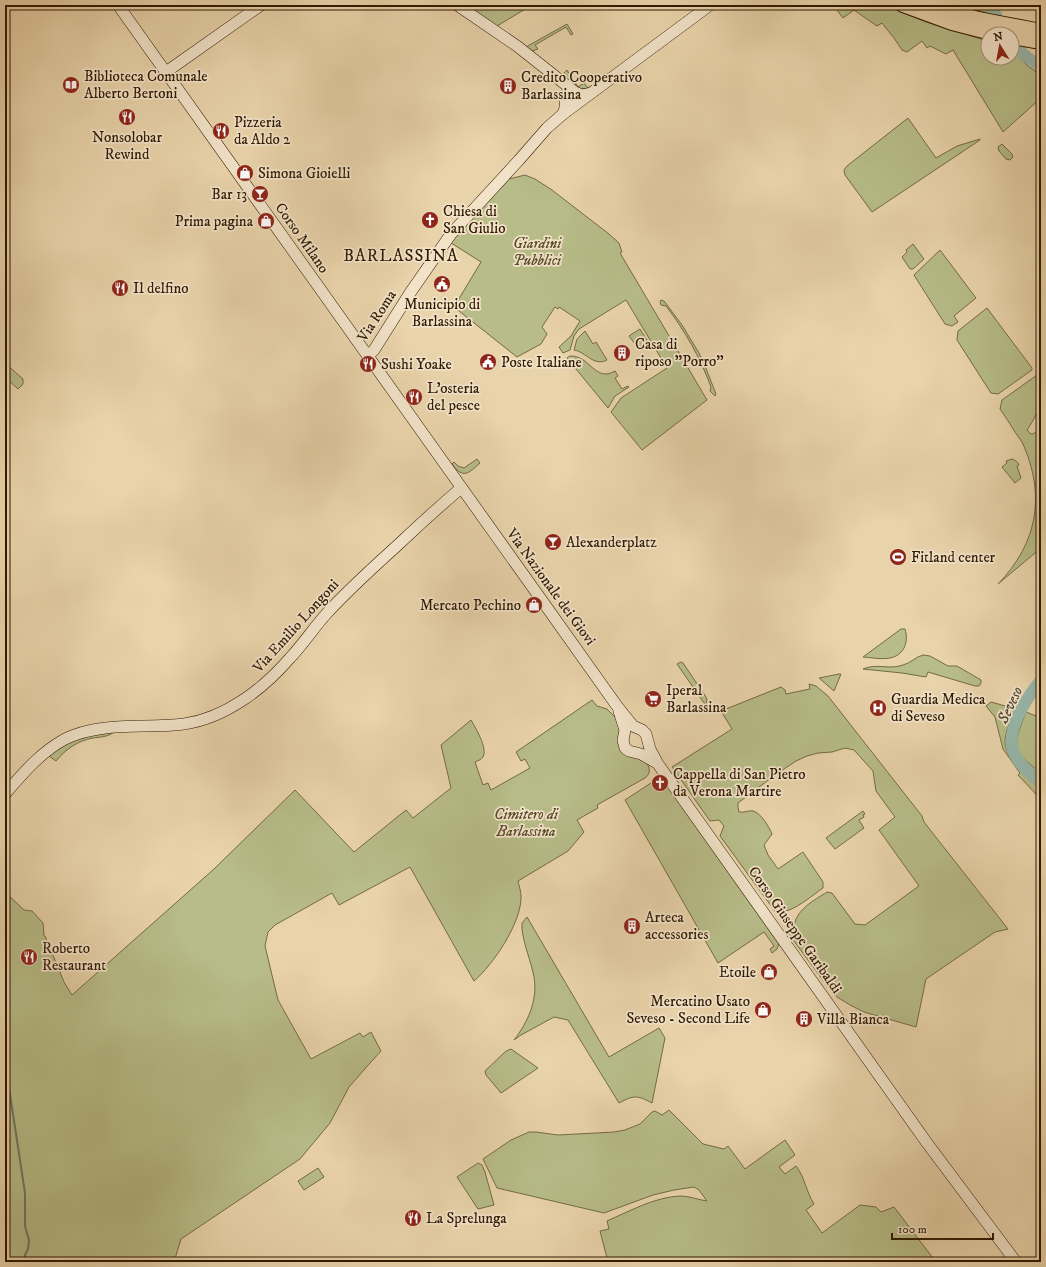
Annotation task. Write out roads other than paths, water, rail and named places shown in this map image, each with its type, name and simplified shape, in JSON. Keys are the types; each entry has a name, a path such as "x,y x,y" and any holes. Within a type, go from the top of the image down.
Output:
{"highway":[{"path":"903,5 952,23 980,26"},
{"path":"932,5 989,26"},
{"path":"1020,34 1041,32"},
{"path":"1020,36 1041,42"}],"main road":[{"name":"Corso Milano","path":"118,5 461,488"},
{"path":"166,72 261,5"},
{"path":"457,5 517,46 558,79 569,92 570,100 576,103"},
{"name":"Via Roma","path":"368,356 380,342 410,293 451,234 547,128 576,103 710,5"},
{"path":"569,92 575,92 582,95 591,93"},
{"path":"563,114 569,92"},
{"name":"Via Nazionale dei Giovi","path":"461,488 615,704 633,726 646,734 650,749 660,767"},
{"name":"Via Emilio Longoni","path":"5,794 38,758 55,745 75,735 97,730 174,725 196,721 228,709 244,700 287,662 327,613 347,592 461,488"},
{"name":"Via Nazionale dei Giovi","path":"615,704 625,729 623,740 625,748 629,752 642,755 660,767"},
{"path":"624,735 632,729 640,729"},
{"path":"637,753 644,750 648,741"},
{"name":"Corso Giuseppe Garibaldi","path":"660,767 923,1137 1016,1262"}],"waterway":[{"name":"Seveso","path":"989,5 996,15"},
{"name":"Seveso","path":"1020,50 1023,54 1041,67"},
{"name":"Seveso","path":"1041,680 1030,695 1015,723 1012,742 1015,755 1021,764 1028,772 1041,782"},
{"path":"5,1029 9,1088 25,1193 25,1226 29,1240 28,1249 25,1255 25,1262"}],"place":[{"name":"Biblioteca Comunale Alberto Bertoni","path":"71,85"},
{"name":"Credito Cooperativo Barlassina","path":"508,86"},
{"name":"Nonsolobar Rewind","path":"127,117"},
{"name":"Pizzeria da Aldo 2","path":"221,131"},
{"name":"Simona Gioielli","path":"245,173"},
{"name":"Bar 13","path":"260,194"},
{"name":"Chiesa di San Giulio","path":"430,220"},
{"name":"Prima pagina","path":"266,221"},
{"name":"Municipio di Barlassina","path":"442,284"},
{"name":"Il delfino","path":"120,288"},
{"name":"Casa di riposo \"Porro\"","path":"622,353"},
{"name":"Poste Italiane","path":"488,362"},
{"name":"Sushi Yoake","path":"368,364"},
{"name":"L'osteria del pesce","path":"414,397"},
{"name":"Alexanderplatz","path":"553,542"},
{"name":"Fitland center","path":"898,557"},
{"name":"Mercato Pechino","path":"534,605"},
{"name":"Iperal Barlassina","path":"653,699"},
{"name":"Guardia Medica di Seveso","path":"878,708"},
{"name":"Cappella di San Pietro da Verona Martire","path":"660,783"},
{"name":"Arteca accessories","path":"632,926"},
{"name":"Roberto Restaurant","path":"29,957"},
{"name":"Etoile","path":"769,972"},
{"name":"Mercatino Usato Seveso - Second Life","path":"763,1010"},
{"name":"Villa Bianca","path":"804,1019"},
{"name":"La Sprelunga","path":"413,1218"}],"district":[{"name":"BARLASSINA","path":"401,256"}],"park label":[{"name":"Giardini Pubblici","path":"537,252"},
{"name":"Cimitero di Barlassina","path":"526,822"}]}
